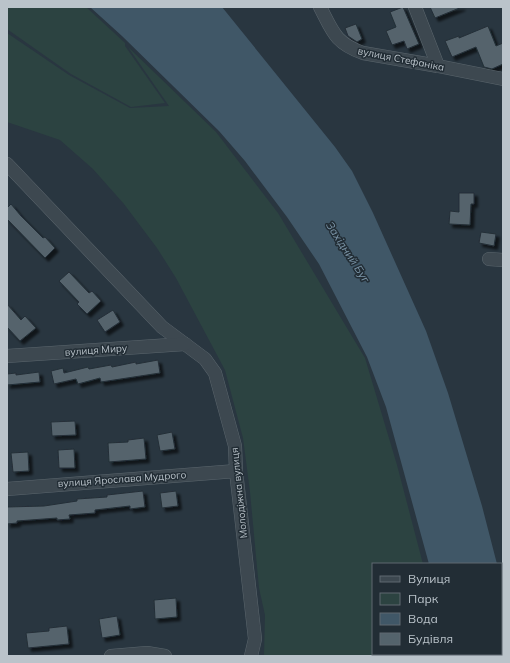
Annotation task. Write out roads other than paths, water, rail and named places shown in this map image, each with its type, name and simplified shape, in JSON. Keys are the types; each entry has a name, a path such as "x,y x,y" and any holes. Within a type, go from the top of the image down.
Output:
{"street":[{"name":"вулиця Стефаніка","path":"320,7 338,39 352,49 363,53 503,79"},
{"path":"415,7 438,66"},
{"name":"Молодіжна вулиця","path":"7,164 162,327 205,359 215,373 235,446 236,471 255,639 251,656"},
{"path":"488,258 503,260"},
{"name":"вулиця Миру","path":"7,356 185,344"},
{"name":"вулиця Ярослава Мудрого","path":"7,489 236,471"},
{"path":"111,656 147,654 165,656"}],"water":[{"name":"Західний Буг","path":"90,7 222,7 335,147 352,171 373,213 426,331 448,393 482,506 497,563 429,563 386,407 367,357 319,264 287,217 245,161 219,131 122,36"},
{"path":"502,587 503,656 447,656 502,655"}]}
